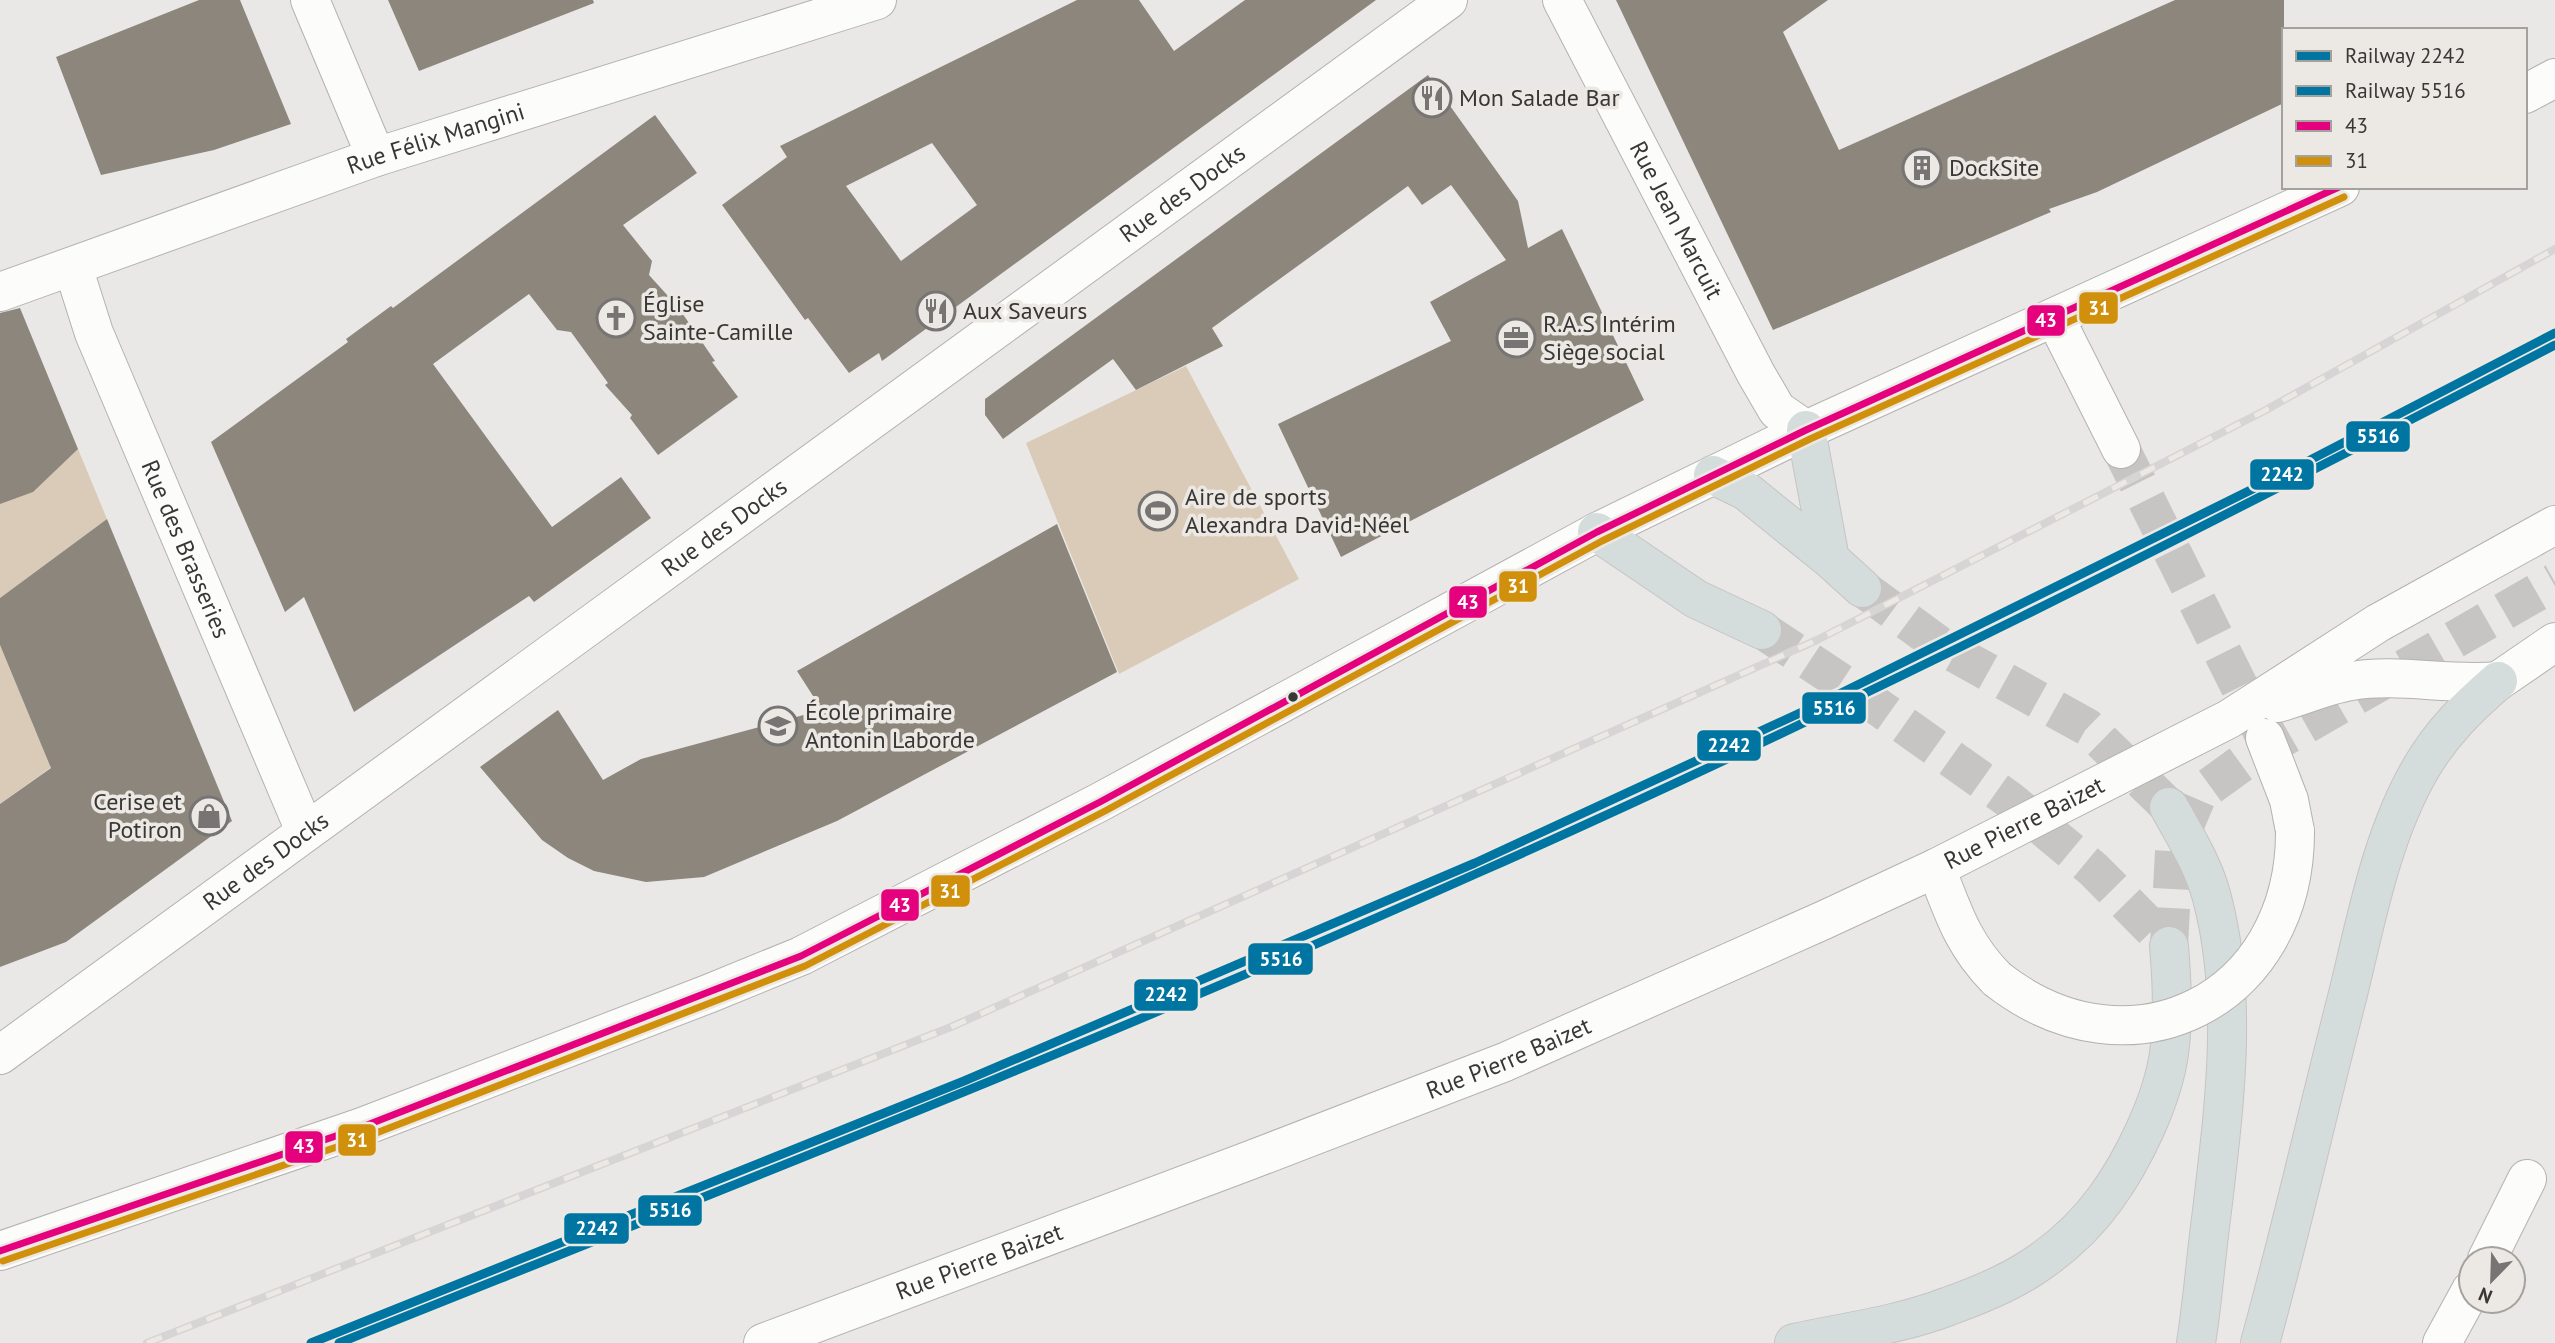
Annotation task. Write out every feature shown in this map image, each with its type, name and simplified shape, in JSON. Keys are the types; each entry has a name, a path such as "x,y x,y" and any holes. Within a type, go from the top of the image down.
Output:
{"highway":[{"path":"1806,429 1830,558"},
{"path":"1713,475 1745,491 1830,558 1862,588"},
{"path":"1597,532 1688,595 1762,630"},
{"path":"2260,1343 2363,932 2388,845 2409,791 2440,740 2462,712 2498,681"},
{"path":"2169,807 2192,847 2212,896 2225,973 2226,1092 2196,1343"},
{"path":"1794,1343 1898,1321 1947,1307 2030,1269 2074,1233 2112,1188 2141,1136 2160,1091 2169,1054 2173,983 2169,947"}],"street":[{"path":"310,0 376,157"},
{"name":"Rue Félix Mangini","path":"0,292 376,157 877,0"},
{"name":"Rue des Docks","path":"0,1055 1448,0"},
{"name":"Rue Jean Marcuit","path":"1562,0 1756,374 1777,410 1806,429"},
{"path":"2527,93 2555,78"},
{"path":"0,1251 362,1126 801,956 1100,802 1597,532 1806,429 2336,189"},
{"name":"Rue des Brasseries","path":"73,267 94,333 305,831"},
{"path":"2056,318 2121,449"},
{"name":"Rue Pierre Baizet","path":"763,1343 1505,1062 1936,868 2230,719 2378,623 2555,525"},
{"path":"2498,681 2555,642"},
{"name":"Rue Pierre Baizet","path":"2230,719 2350,681 2421,679 2468,684 2498,681"},
{"path":"1936,868 1965,940 1975,956 1997,979 2041,1009 2084,1023 2108,1027 2132,1026 2167,1019 2189,1011 2218,996 2252,963 2264,946 2284,904 2291,880 2295,831 2289,800 2264,738"},
{"path":"2494,1245 2527,1179"},
{"path":"2442,1343 2457,1315"}],"shaded area":[{"name":"Aire de sports Alexandra David-Néel","path":"1186,366 1299,579 1119,674 1026,443"},
{"path":"78,449 107,519 0,598 0,504"},
{"path":"0,645 37,734 68,755 0,804"}],"building":[{"path":"199,0 240,0 291,124 214,150 101,175 56,57"},
{"path":"388,0 593,0 594,3 419,71"},
{"path":"1077,0 1139,0 1174,51 1245,0 1376,0 882,361 879,353 849,373 808,318 805,320 722,205 787,157 780,146","holes":["932,143 977,205 901,261 846,186"]},
{"name":"DockSite","path":"1616,0 1828,0 1783,32 1839,150 2175,0 2284,0 2282,104 2097,192 2049,209 2051,212 1773,330"},
{"path":"1428,75 1518,201 1528,248 1562,229 1644,400 1341,557 1278,424 1451,341 1430,302 1506,260 1451,185 1422,205 1408,186 1212,328 1223,346 1136,390 1113,359 1003,439 985,415 985,399"},
{"path":"655,115 697,173 623,225 652,261 649,275 678,307 715,361 712,362 738,397 658,455 630,418 632,415 605,385 608,383 571,332 557,330 529,294 433,364 552,527 621,477 651,518 534,602 529,596 354,712 304,597 285,612 211,442 348,342 346,339 391,306 393,308"},
{"path":"20,308 78,449 33,492 0,504 0,313"},
{"path":"107,519 232,821 66,942 0,967 0,804 51,768 0,645 0,598"},
{"path":"1057,524 1117,672 837,821 704,877 646,882 594,871 568,858 542,840 480,767 558,710 603,780 641,759 822,710 797,671"}],"tunnel":[{"path":"2121,449 2264,736"},
{"path":"2169,946 2174,851 2198,795 2253,755 2555,582"},
{"path":"1862,588 1941,646 2087,727 2169,807"},
{"path":"1762,630 1874,704 2011,801 2094,870 2169,946"}],"railway":[{"path":"147,1343 951,1027 1817,640 2264,411 2555,249"}],"rail line":[{"name":"2242","path":"311,1343 964,1081 1475,863 1815,706 2287,472 2555,333"},
{"name":"5516","path":"339,1343 1054,1055 1480,872 1752,747 2022,617 2555,345"}],"transit line":[{"name":"43","path":"0,1251 362,1127 801,956 1100,802 1597,532 1806,430 2335,189"},
{"name":"31","path":"3,1261 366,1137 805,966 1105,811 1602,541 1810,439 2344,197"}],"place":[{"name":"Mon Salade Bar","path":"1432,98"},
{"name":"DockSite","path":"1922,168"},
{"name":"Aux Saveurs","path":"936,311"},
{"name":"Église Sainte-Camille","path":"616,318"},
{"name":"R.A.S Intérim Siège social","path":"1516,338"},
{"name":"Aire de sports Alexandra David-Néel","path":"1158,511"},
{"name":"École primaire Antonin Laborde","path":"778,726"},
{"name":"Cerise et Potiron","path":"209,816"}]}
